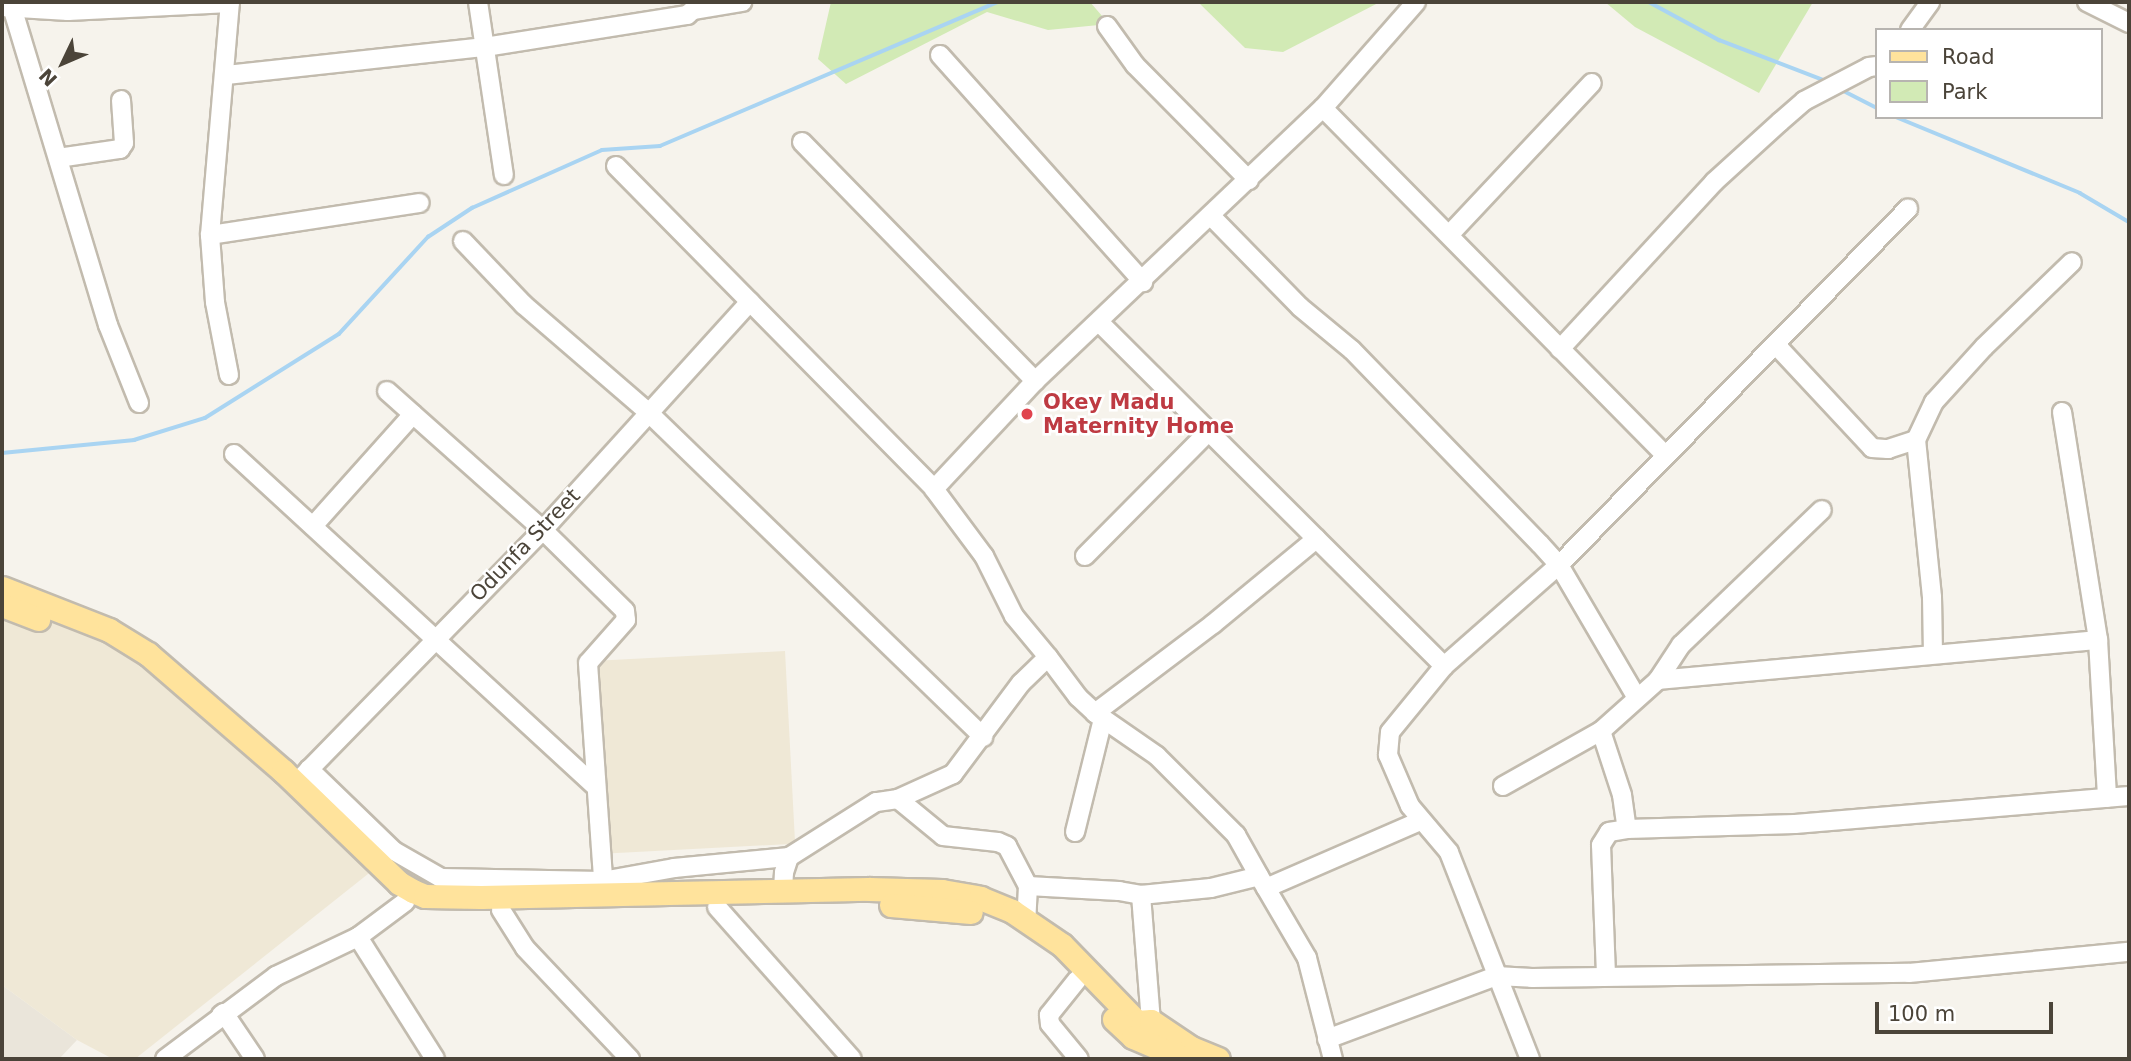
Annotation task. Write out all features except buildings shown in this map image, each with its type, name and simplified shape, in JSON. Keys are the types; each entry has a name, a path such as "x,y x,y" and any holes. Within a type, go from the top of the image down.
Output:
{"main road":[{"path":"2,587 109,630 148,654 302,777 399,883 425,896 482,888 603,887 719,900 783,890 942,891 980,898 1026,920 1062,945 1137,1022 1151,1021 1191,1048 1218,1059"},
{"path":"2,605 102,644 140,664 405,902 437,909 501,910 719,900 949,907 974,912 1025,935 1077,980 1133,1037 1185,1059"}],"street":[{"path":"139,403 108,325 58,158 7,7 230,2 226,75 210,235 215,302 229,375"},
{"path":"478,2 504,175"},
{"path":"226,75 485,47 687,15 694,6 742,2"},
{"path":"934,489 1035,381 1100,323 1323,108 1416,2"},
{"path":"1911,28 1930,2"},
{"path":"2087,2 2129,23"},
{"path":"1107,26 1135,65 1249,180"},
{"path":"940,55 1143,282"},
{"path":"1560,349 1714,182 1798,106 1869,67 1876,66"},
{"path":"1450,234 1592,83"},
{"path":"58,158 113,153 120,149 124,142 121,100"},
{"path":"1323,108 1665,454"},
{"path":"802,142 1035,381"},
{"path":"616,166 934,489 984,556 1014,615 1078,697 1099,716 1157,756 1236,835 1307,958 1333,1059"},
{"path":"210,235 420,203"},
{"path":"1530,1059 1448,852 1441,839 1420,821 1393,768 1387,745 1394,723 1444,666 1559,565 1665,454 1777,346 1908,208"},
{"path":"1211,216 1300,307 1352,350 1559,565 1636,696"},
{"path":"463,242 524,304 648,412 983,737"},
{"path":"1933,654 1931,586 1916,440 1934,402 1984,347 2072,261"},
{"name":"Odunfa Street","path":"302,777 543,530 750,302"},
{"path":"1100,323 1444,666"},
{"path":"1777,346 1872,448 1888,449 1916,440"},
{"path":"387,391 543,530 625,611 626,620 588,663 603,887 674,868 789,858 876,802 898,799 946,779 983,737 1021,683 1048,657"},
{"path":"2062,412 2098,640 2107,798"},
{"path":"313,526 413,414"},
{"path":"1085,556 1209,430"},
{"path":"234,454 596,787"},
{"path":"1503,786 1601,732 1636,696 1657,680 1681,645 1822,510"},
{"path":"1075,832 1099,716 1316,539"},
{"path":"1657,680 2098,640"},
{"path":"1601,732 1619,784 1627,829"},
{"path":"1606,975 1601,845 1609,832 1627,829 1794,824 2129,796"},
{"path":"898,799 943,836 998,842 1007,846 1028,886 1026,920"},
{"path":"1028,886 1141,895 1262,882 1420,821"},
{"path":"783,890 784,872 789,858"},
{"path":"724,864 719,900 852,1059"},
{"path":"1141,895 1151,1021"},
{"path":"165,1059 276,976 358,937 405,902"},
{"path":"501,910 525,948 630,1059"},
{"path":"358,937 435,1059"},
{"path":"1327,1039 1496,976 1909,973 2129,952"},
{"path":"1077,980 1049,1015 1051,1024 1079,1059"},
{"path":"221,1015 224,1013 255,1059"}],"shaded area":[{"path":"2,597 103,632 154,669 256,758 373,870 135,1059 113,1059 77,1040 2,985"},
{"path":"785,651 795,844 607,854 597,661"},
{"path":"2,985 77,1040 59,1059 2,1059"}],"green space":[{"path":"831,2 1090,2 1109,24 1048,30 987,12 846,84 818,59"},
{"path":"1198,2 1380,2 1283,52 1245,48"},
{"path":"1605,2 1813,2 1759,93 1635,27"}],"waterway":[{"path":"2,453 134,440 205,418 339,334 428,237 472,208 602,150 660,146 998,2"},
{"path":"1649,2 1719,40 1829,82"},
{"path":"1838,88 1876,107"},
{"path":"1901,119 2080,193 2129,222"}],"place":[{"name":"Okey Madu Maternity Home","path":"1027,414"}]}
